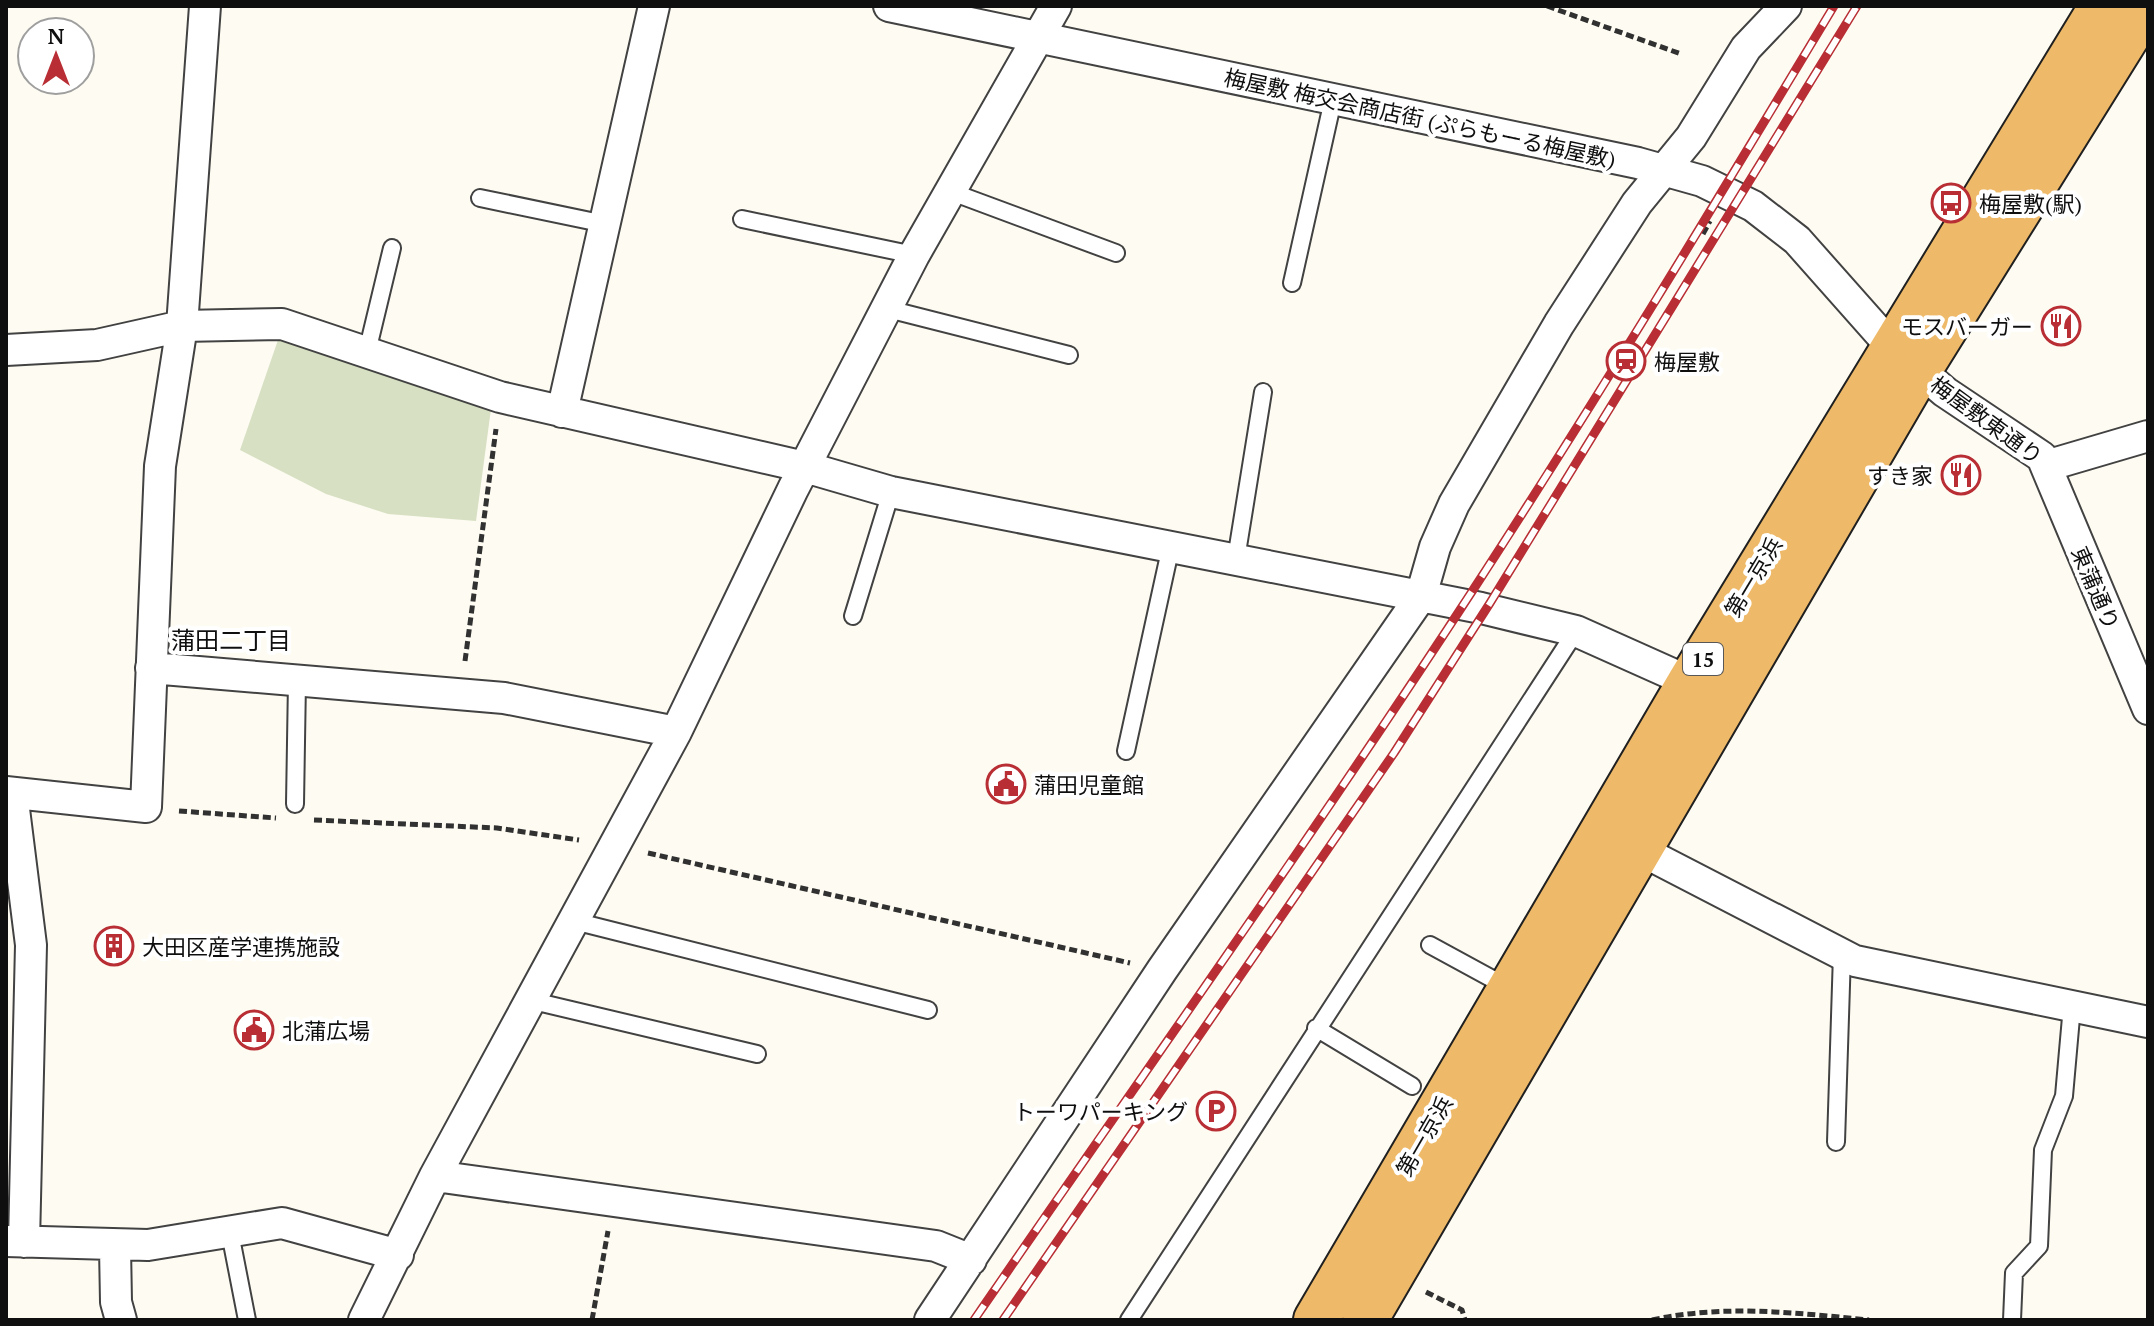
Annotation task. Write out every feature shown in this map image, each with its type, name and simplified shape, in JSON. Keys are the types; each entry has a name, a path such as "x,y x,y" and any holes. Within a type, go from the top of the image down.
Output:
{"highway":[{"name":"第一京浜","path":"1365,1320 1640,850 1905,358 2102,6"},
{"name":"第一京浜","path":"1316,1320 1690,682 1905,358 2146,6"}],"street":[{"path":"6,794 146,807 160,466 182,326 205,6"},
{"path":"562,412 654,6"},
{"name":"梅屋敷 梅交会商店街 (ぷらもーる梅屋敷)","path":"889,6 1664,170 1702,181 1753,206 1797,240 1905,358"},
{"path":"364,1320 435,1176 676,732 805,467 914,255 1035,37 1056,6"},
{"path":"930,1320 1162,970 1421,596 1435,547 1483,449 1606,251 1691,137 1746,48 1786,6"},
{"path":"6,350 97,345 182,326 282,324 500,397 805,467 891,492 1421,596 1576,631 1690,682"},
{"name":"梅屋敷東通り","path":"1905,358 2042,457 2046,466 2148,436"},
{"name":"東蒲通り","path":"2046,466 2148,709"},
{"path":"151,668 504,698 676,732"},
{"path":"6,794 14,809 13,858 31,945 15,1242 115,1247 230,1233 282,1223 398,1255"},
{"path":"1640,850 1855,961 2148,1022"},
{"path":"435,1176 936,1246 971,1260"},
{"path":"115,1247 116,1302 121,1320"}],"lane":[{"path":"1292,283 1333,100"},
{"path":"949,191 1116,253"},
{"path":"480,198 605,224"},
{"path":"742,219 914,255"},
{"path":"367,352 392,248"},
{"path":"888,309 1069,355"},
{"path":"1236,559 1263,392"},
{"path":"853,616 891,492"},
{"path":"1126,751 1171,546"},
{"path":"1129,1320 1576,631"},
{"path":"293,812 297,681"},
{"path":"574,921 928,1010"},
{"path":"1430,945 1511,989"},
{"path":"1836,1142 1842,954"},
{"path":"529,1000 757,1054"},
{"path":"2012,1320 2014,1273 2039,1246 2043,1150 2064,1096 2072,1006"},
{"path":"1316,1028 1412,1086"},
{"path":"230,1233 247,1320"}],"path":[{"path":"1547,6 1681,54"},
{"path":"1703,234 1711,220"},
{"path":"460,695 500,397"},
{"path":"146,807 293,812"},
{"path":"307,820 497,828 614,846 1162,970"},
{"path":"592,1320 613,1203"},
{"path":"1392,1274 1462,1310 1465,1320"},
{"path":"1652,1320 1688,1312 1745,1311 1867,1320"}],"green space":[{"path":"278,340 491,409 476,521 388,514 326,494 240,450"}],"railway":[{"path":"974,1320 1288,865 1473,590 1611,373 1834,6"},
{"path":"1003,1320 1394,753 1490,603 1857,6"}],"place":[{"name":"梅屋敷(駅)","path":"1951,203"},
{"name":"モスバーガー","path":"2061,326"},
{"name":"梅屋敷","path":"1626,361"},
{"name":"すき家","path":"1961,475"},
{"name":"蒲田児童館","path":"1006,784"},
{"name":"大田区産学連携施設","path":"114,946"},
{"name":"北蒲広場","path":"254,1030"},
{"name":"トーワパーキング","path":"1216,1111"}],"district":[{"name":"蒲田二丁目","path":"231,640"}]}
